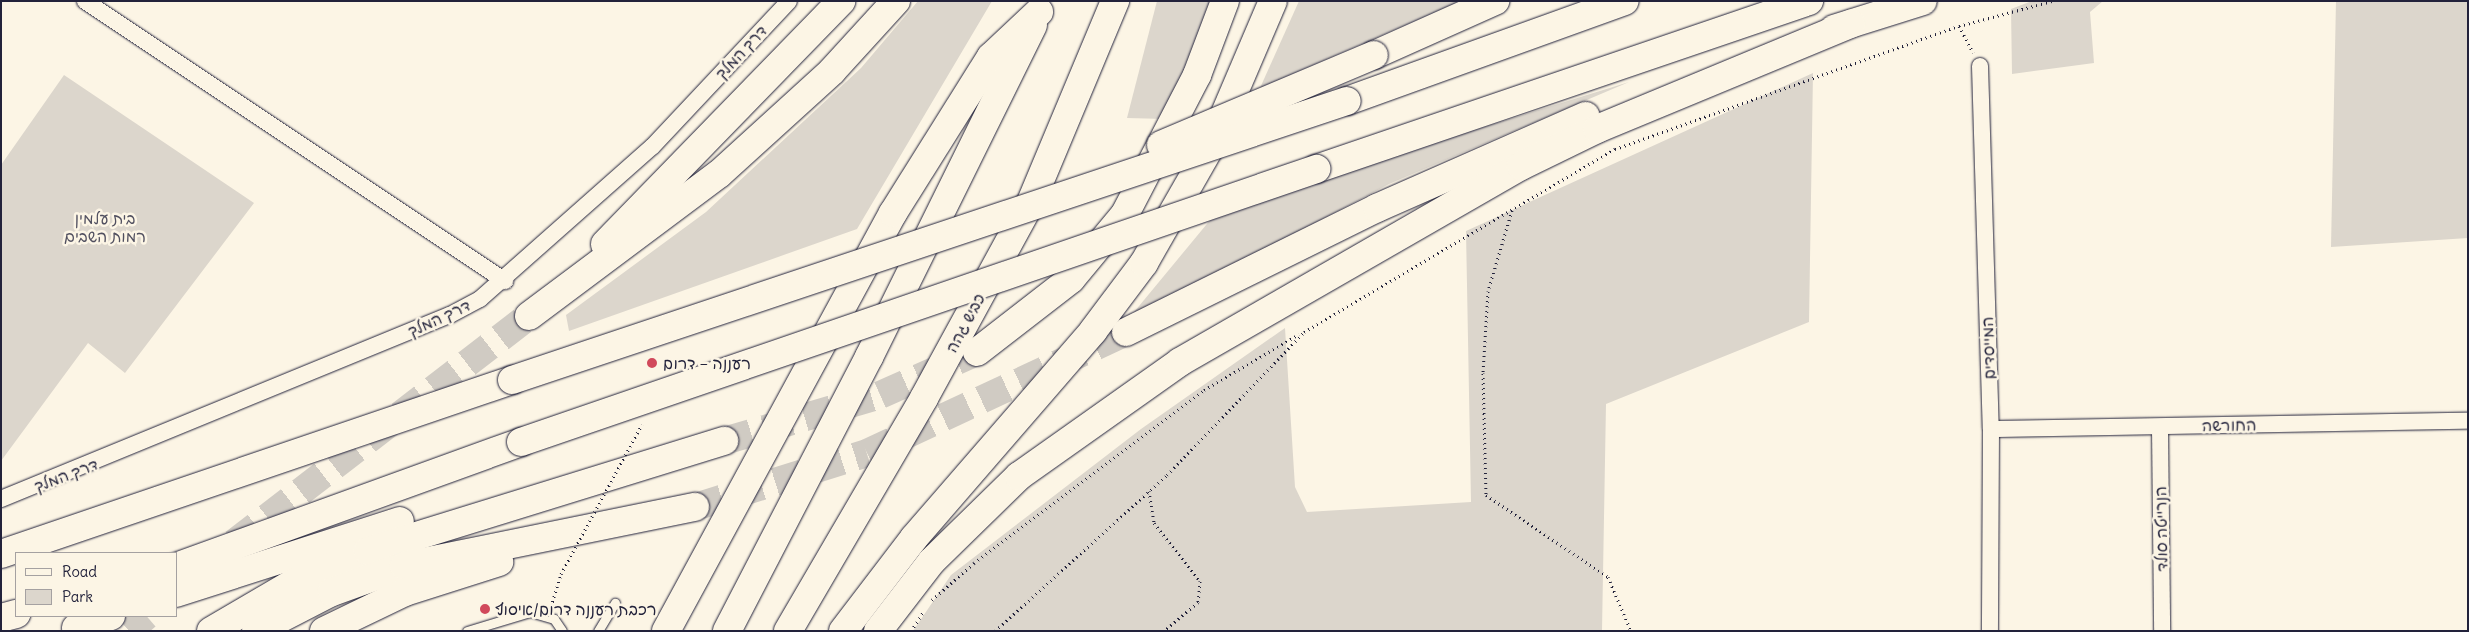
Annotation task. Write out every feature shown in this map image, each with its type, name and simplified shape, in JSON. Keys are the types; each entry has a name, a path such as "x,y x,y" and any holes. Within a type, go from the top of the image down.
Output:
{"highway":[{"path":"841,1 526,318 718,174 832,71 896,1"},
{"name":"כביש גהה","path":"788,631 924,398 1030,202 1094,59 1115,1"},
{"path":"977,352 1071,279 1125,214 1197,75 1225,1"},
{"path":"843,631 914,538 1093,331 1144,263 1208,153 1273,1"},
{"path":"936,238 1374,55 1495,1"},
{"path":"1,554 512,380 1347,101 1625,1"},
{"path":"178,566 521,442 1316,168 1809,1"},
{"path":"1126,332 1552,129 1647,92 1923,1"},
{"path":"666,631 894,213 991,57 1041,7"},
{"path":"727,631 869,358 1041,7"},
{"path":"878,631 932,561 1019,476 1180,362 1521,166 1597,129 1851,24"},
{"path":"211,631 295,582 368,551 724,441"},
{"path":"178,593 404,520 669,457"},
{"path":"256,631 332,592 404,566 687,509 405,592 324,631"},
{"path":"1,618 15,614"},
{"path":"76,628 108,617"}],"street":[{"path":"85,1 505,281"},
{"name":"דרך המלך","path":"1,499 450,315 505,281 652,147 789,1"},
{"name":"המייסדים","path":"1980,66 1991,429 1990,631"},
{"name":"החורשה","path":"1991,429 2468,421"},
{"name":"הנרייטה סולד","path":"2160,427 2162,631"}],"lane":[{"path":"598,631 615,603"},
{"path":"466,631 530,612 548,616 562,631"}],"path":[{"path":"911,631 930,602 981,558 1204,390 1615,149 1959,26 2052,1"},
{"path":"1959,26 1980,66"},
{"path":"1512,210 1488,291 1483,393 1486,495 1608,577 1631,631"},
{"path":"994,631 1148,491 1304,332"},
{"path":"548,616 561,574 648,414"},
{"path":"1148,491 1154,523 1200,582 1198,602 1164,631"}],"green space":[{"path":"918,1 992,1 857,229 569,331 566,315 706,212 861,68"},
{"path":"1157,1 1212,1 1165,119 1127,118"},
{"path":"1299,1 1461,1 1260,88"},
{"path":"2032,1 2103,1 2090,12 2094,63 2012,74 2011,9"},
{"path":"2336,1 2468,1 2468,238 2331,247"},
{"path":"1813,73 1809,322 1606,404 1602,631 913,631 951,575 1141,429 1285,328 1295,487 1307,512 1471,502 1466,231"},
{"name":"בית עלמין רמות השבים","path":"64,75 254,203 125,373 88,343 1,461 1,165"},
{"path":"1629,82 1389,184 1125,323 1211,219 1390,156"}],"tunnel":[{"path":"234,543 524,320"},
{"path":"695,507 867,453 1126,332"},
{"path":"724,441 880,395 977,352"},
{"path":"129,631 145,617"}],"place":[{"name":"רעננה – דרום","path":"652,363"},
{"name":"רכבת רעננה דרום/איסוף","path":"485,609"}]}
